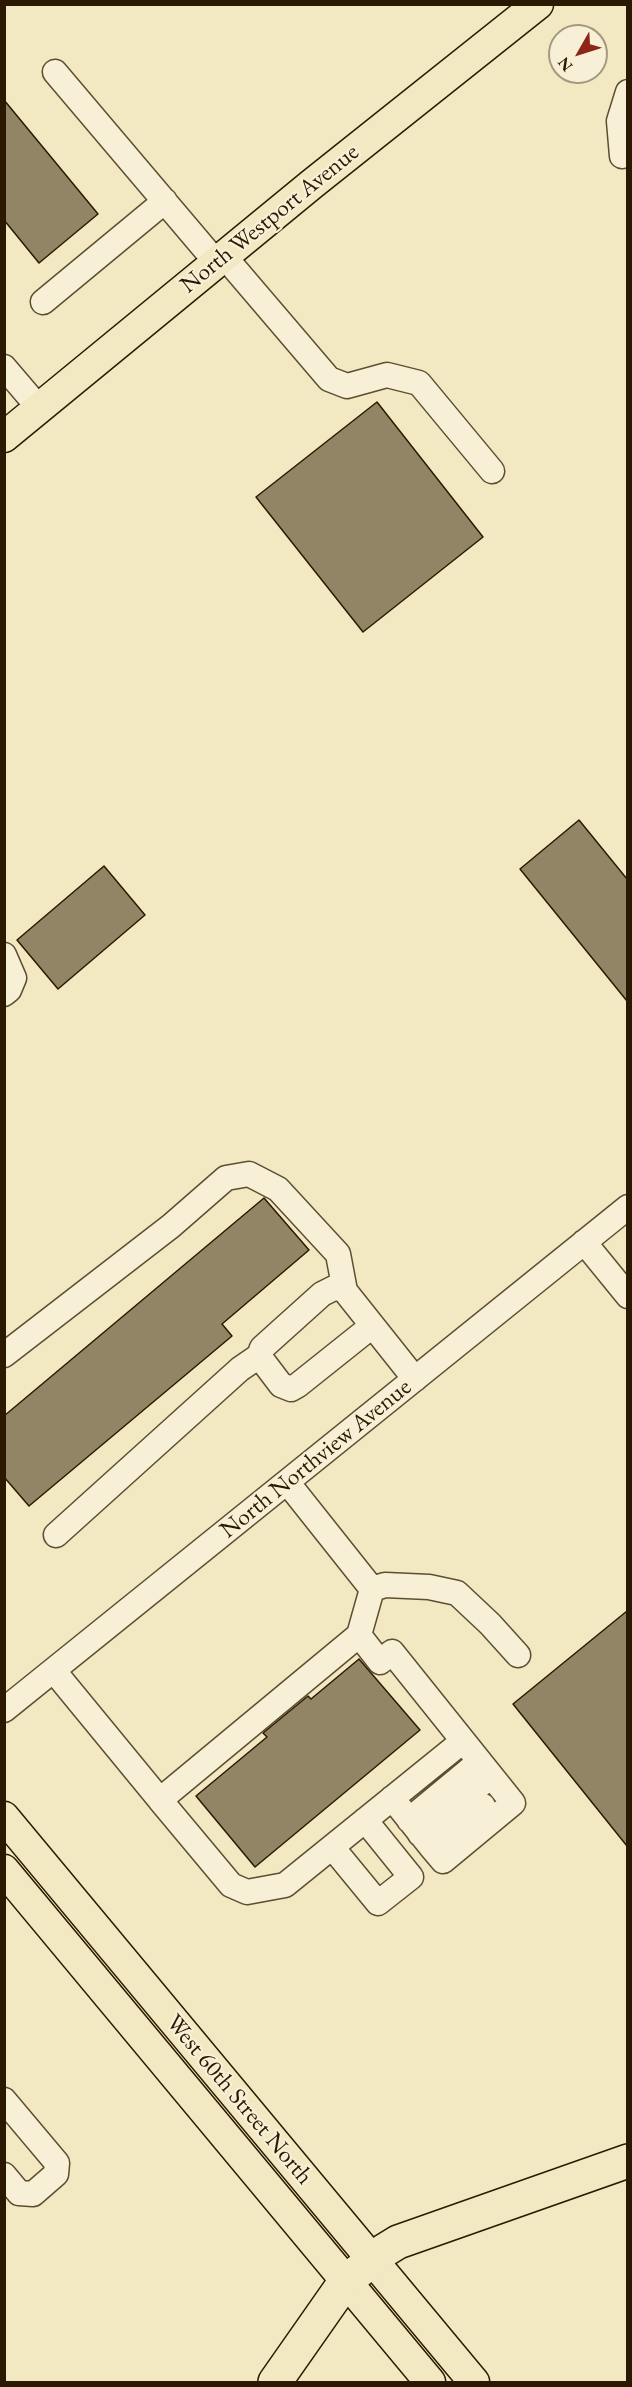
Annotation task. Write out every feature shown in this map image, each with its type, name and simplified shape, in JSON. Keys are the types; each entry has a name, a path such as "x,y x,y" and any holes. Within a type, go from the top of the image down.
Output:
{"highway":[{"path":"275,2382 345,2282 370,2260 398,2242 627,2161"}],"main road":[{"name":"North Westport Avenue","path":"4,437 220,259 538,4"},
{"name":"West 60th Street North","path":"4,1817 370,2260 474,2382"},
{"name":"West 60th Street North","path":"4,1870 430,2382"}],"street":[{"path":"55,72 165,201 329,379 347,387 387,375 419,383 492,471"},
{"path":"622,156 619,121 627,92"},
{"path":"43,302 165,201"},
{"path":"4,367 39,408"},
{"path":"4,955 14,978 9,990 4,994"},
{"path":"4,1354 171,1226 226,1178 249,1174 278,1189 338,1254 345,1291 415,1379"},
{"name":"North Northview Avenue","path":"4,1710 627,1208"},
{"path":"584,1242 627,1296"},
{"path":"56,1535 240,1369 259,1356 262,1348 322,1294 336,1287 345,1291"},
{"path":"259,1356 281,1384 291,1389 372,1326"},
{"path":"287,1482 372,1589"},
{"path":"372,1589 385,1585 429,1587 456,1593 490,1624 518,1655"},
{"path":"160,1800 359,1635 372,1589"},
{"path":"359,1635 381,1662 392,1653 513,1803 443,1861 392,1798"},
{"path":"54,1671 231,1886 247,1892 285,1885 462,1741"},
{"path":"420,1834 491,1776"},
{"path":"332,1847 378,1903 411,1877 365,1820"},
{"path":"4,2100 57,2163 56,2174 33,2194 20,2193 4,2175"}],"building":[{"path":"4,100 98,214 39,263 4,220"},
{"path":"377,402 483,537 363,632 256,497"},
{"path":"579,820 627,879 627,1001 520,869"},
{"path":"104,866 145,915 58,989 17,940"},
{"path":"264,1198 309,1250 222,1324 232,1336 29,1506 4,1477 4,1416"},
{"path":"627,1611 627,1846 513,1704"},
{"path":"359,1659 420,1730 255,1867 196,1796 267,1737 263,1733 308,1696 311,1699"}]}
